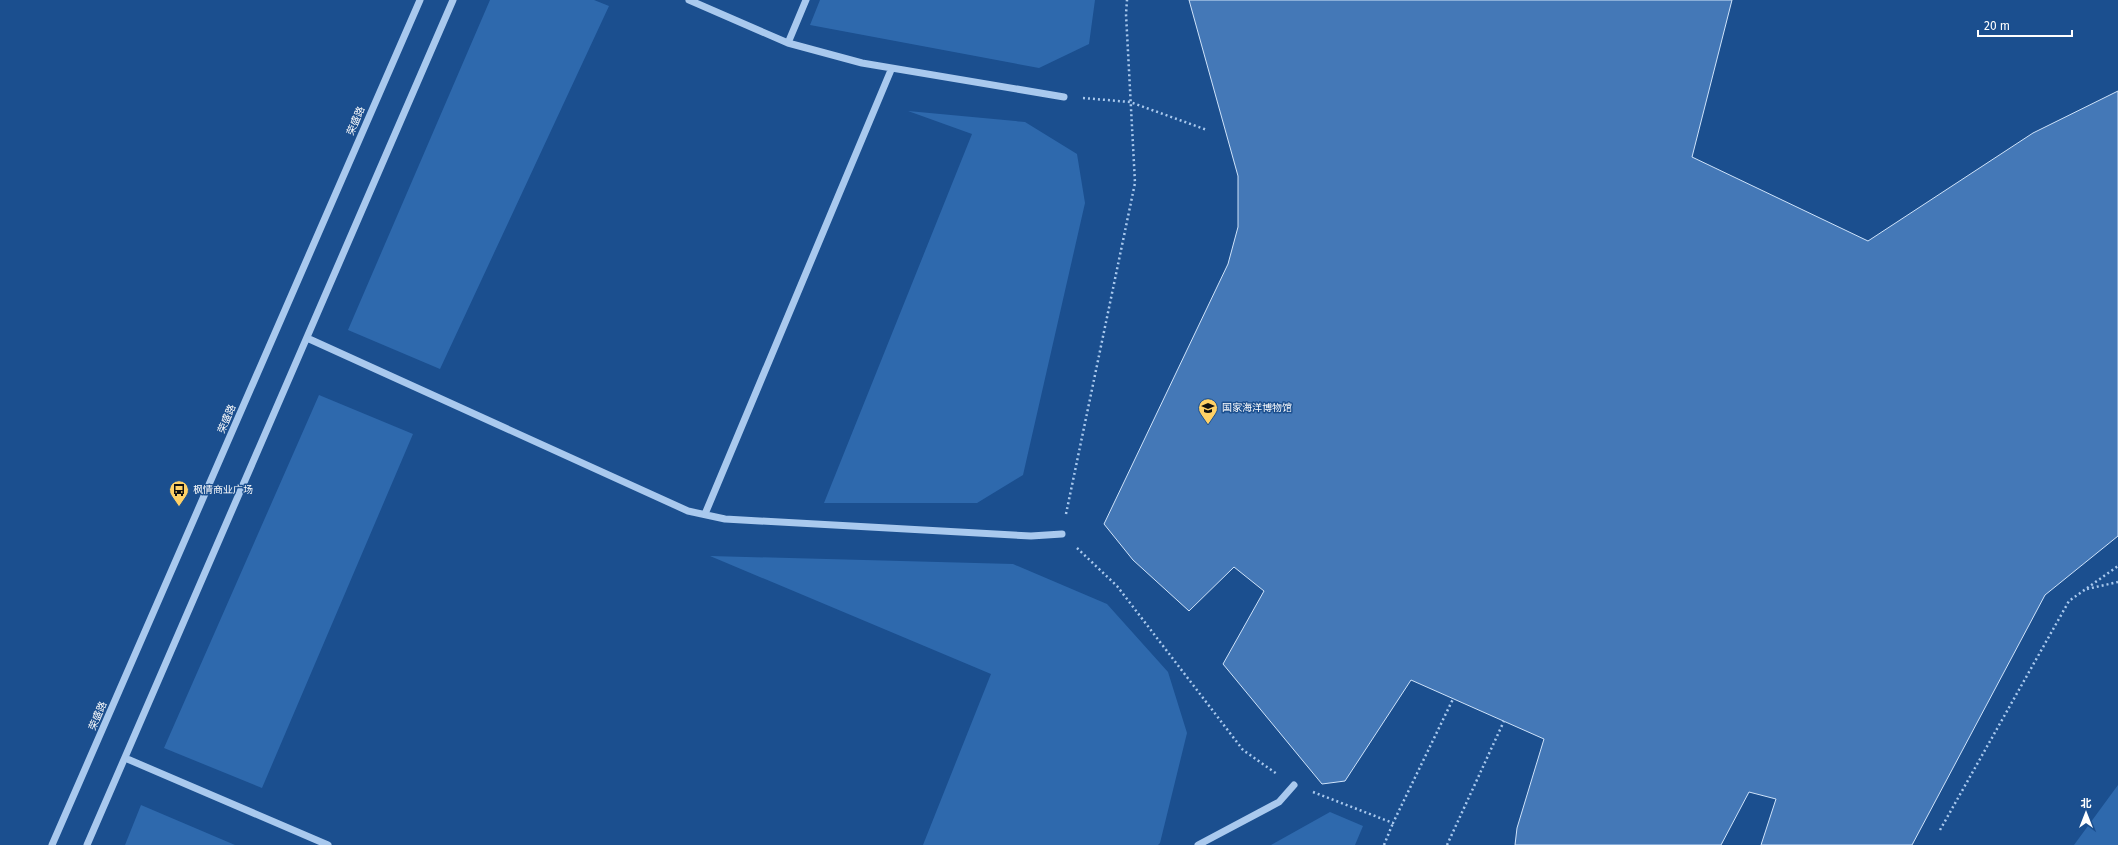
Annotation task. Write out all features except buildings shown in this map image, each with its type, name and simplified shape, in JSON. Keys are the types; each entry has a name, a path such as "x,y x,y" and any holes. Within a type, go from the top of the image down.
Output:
{"street":[{"name":"荣盛路","path":"52,845 420,0"},
{"path":"87,845 453,0"},
{"path":"689,0 788,43 891,70 1064,97"},
{"path":"788,43 806,0"},
{"path":"705,514 891,70"},
{"path":"307,338 688,511 725,519 1015,535 1062,534"},
{"path":"125,758 328,845"},
{"path":"1198,845 1279,802 1294,785"}],"path":[{"path":"1127,0 1126,14 1135,183 1062,534 1117,586 1242,750 1294,785 1393,822"},
{"path":"1064,97 1130,102 1207,130"},
{"path":"1940,830 2069,601 2118,566"},
{"path":"2084,590 2118,582"},
{"path":"1384,845 1393,822 1453,699"},
{"path":"1447,845 1504,721"}],"shaded area":[{"path":"490,0 594,0 609,6 440,369 348,330"},
{"path":"820,0 1095,0 1089,44 1039,68 810,25"},
{"path":"908,111 1025,122 1077,154 1085,203 1023,475 977,503 824,503 972,134"},
{"path":"319,395 413,434 262,788 164,748"},
{"path":"710,556 1013,564 1107,604 1168,672 1187,733 1160,843 1158,845 923,845 991,674"},
{"path":"2118,785 2118,845 2074,845"},
{"path":"141,805 235,845 125,845"},
{"path":"1330,812 1363,826 1355,845 1271,845"}],"place":[{"name":"国家海洋博物馆","path":"1208,425"},
{"name":"枫情商业广场","path":"179,507"}]}
